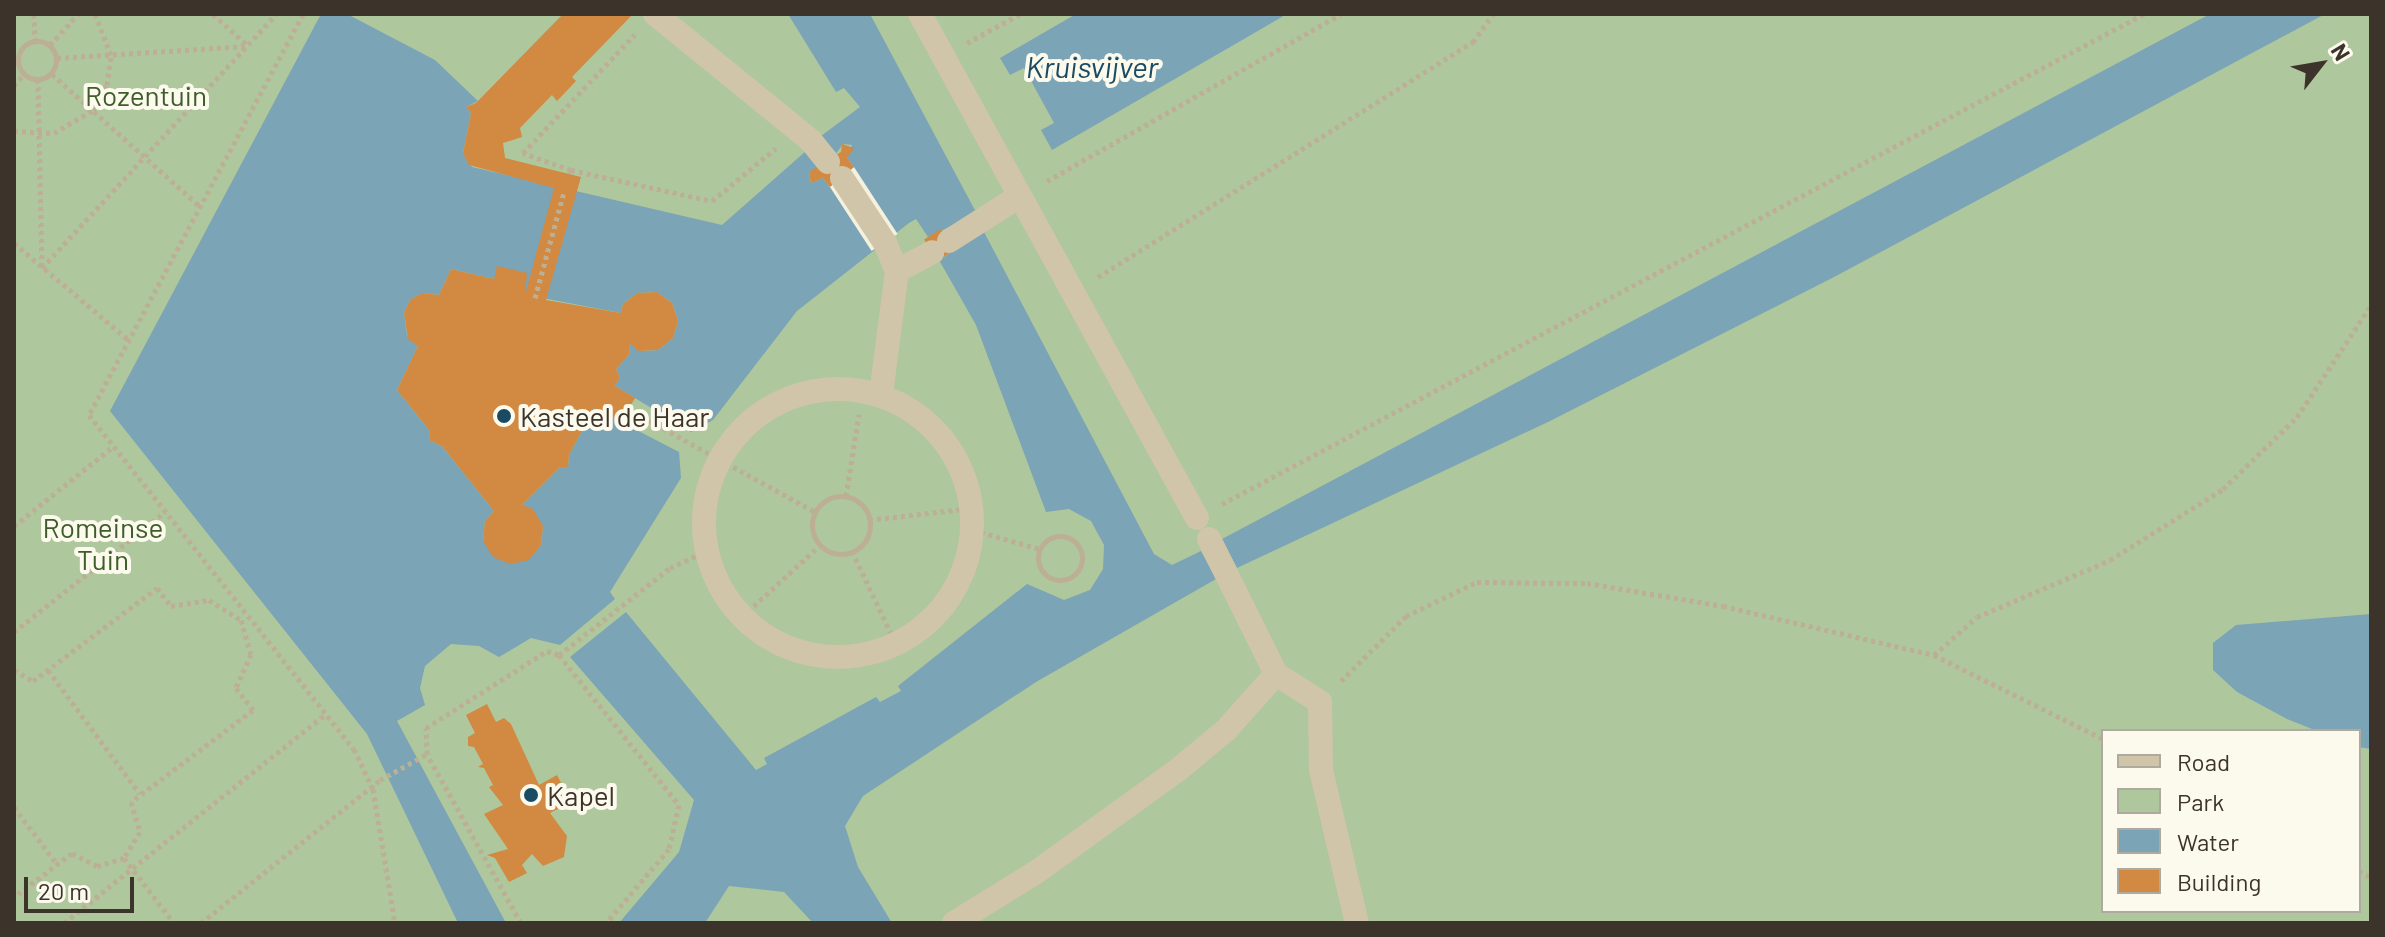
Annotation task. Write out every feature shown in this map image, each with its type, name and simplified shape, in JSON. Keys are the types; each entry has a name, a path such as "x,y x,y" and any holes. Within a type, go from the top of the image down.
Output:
{"lane":[{"path":"920,14 1070,295 1203,528 1276,674 1320,702 1321,770 1357,923"},
{"path":"648,20 804,136 835,170 885,243 897,271 872,393"},
{"path":"897,271 941,247 1018,197"},
{"path":"820,389 872,393 916,413 944,440 963,474 972,519 960,580 934,618 896,644 856,657 815,655 775,642 742,617 719,587 706,551 703,520 718,460 744,425 779,401 820,389"},
{"path":"954,923 1035,873 1179,769 1226,730 1276,674"}],"path":[{"path":"34,14 35,40"},
{"path":"50,45 78,14"},
{"path":"14,131 39,135 68,128 93,110 107,85 111,55 95,14"},
{"path":"213,14 248,46"},
{"path":"42,268 276,14"},
{"path":"303,14 89,415 354,749 373,789 395,923"},
{"path":"966,44 1020,14"},
{"path":"1018,197 1341,14"},
{"path":"1070,295 1473,42 1493,14"},
{"path":"1203,528 2144,14"},
{"path":"648,20 523,153 570,172 712,201 804,136"},
{"path":"14,40 22,47"},
{"path":"35,40 50,45 57,58 52,74 38,79 24,74 16,61 22,47 35,40"},
{"path":"57,58 248,46"},
{"path":"14,86 24,74"},
{"path":"52,74 201,207"},
{"path":"38,79 42,268"},
{"path":"535,298 564,192"},
{"path":"14,243 130,341"},
{"path":"1934,655 1977,617 2110,560 2223,489 2297,417 2371,305"},
{"path":"846,496 872,393"},
{"path":"628,409 815,512"},
{"path":"14,526 114,446"},
{"path":"846,496 861,505 869,520 866,538 852,551 835,553 820,545 812,529 815,512 828,499 846,496"},
{"path":"14,632 165,512"},
{"path":"869,520 972,519 1040,549"},
{"path":"1070,538 1080,549 1078,569 1068,578 1047,575 1039,563 1040,549 1049,539 1070,538"},
{"path":"742,617 820,545"},
{"path":"559,655 670,568 706,551"},
{"path":"852,551 896,644"},
{"path":"1320,702 1406,616 1477,582 1603,586 1723,606 1934,655 2101,738"},
{"path":"14,670 33,681 157,588 171,606 209,600 241,620 251,654 236,688 253,710 131,802 140,832 124,858 97,866 72,853 14,897"},
{"path":"241,620 247,615"},
{"path":"521,923 427,754 426,728 439,716 547,651 559,655 679,805 669,849 606,923"},
{"path":"48,670 140,794"},
{"path":"64,923 326,714"},
{"path":"201,923 373,789 380,780 427,754"},
{"path":"14,807 57,864"},
{"path":"124,858 174,923"}],"green space":[{"name":"Kasteel de Haar","path":"14,14 2371,14 2371,923 14,923"}],"water":[{"path":"321,14 347,14 435,60 478,101 466,107 471,113 463,153 472,167 722,225 806,151 821,168 809,172 811,183 823,178 830,187 854,167 847,158 852,145 843,144 835,155 821,136 860,107 844,88 836,92 788,14 870,14 977,214 928,237 916,219 909,223 797,311 713,420 691,432 615,386 620,377 616,369 629,355 630,344 640,351 658,350 673,338 678,321 672,303 657,292 637,293 623,304 621,313 521,294 494,279 451,269 439,295 422,293 410,300 404,313 407,335 418,346 397,390 430,431 429,440 442,446 494,511 485,521 483,541 528,560 541,545 543,526 522,505 560,467 568,467 569,455 594,408 679,452 681,478 610,592 615,599 560,645 531,638 499,657 479,646 451,644 425,666 420,688 425,705 397,721 506,923 458,923 367,734 110,411"},
{"name":"Kruisvijver","path":"1076,14 1287,14 1052,150 1041,130 1054,123 1024,68 1010,75 1000,58"},
{"path":"2210,14 2325,14 1836,276 1548,422 1237,568 1222,539"},
{"path":"984,232 1154,554 1172,565 1201,551 1216,579 1036,682 863,796 845,826 858,867 892,923 813,923 784,892 729,886 705,923 619,923 679,852 694,800 570,657 626,612 756,770 767,764 764,758 876,697 880,702 901,691 898,686 1027,584 1064,600 1090,590 1103,569 1104,545 1091,521 1069,509 1046,512 976,325 939,260"},
{"path":"2371,614 2371,749 2361,747 2361,729 2312,729 2237,692 2213,670 2213,643 2236,625"}],"pier":[{"path":"854,167 898,234 872,251 828,184"}],"building":[{"name":"Kasteel de Haar","path":"563,14 633,14 572,77 576,81 557,101 552,95 520,128 522,137 503,143 505,158 581,177 546,300 621,313 623,304 637,293 657,292 672,303 678,321 673,338 658,350 639,351 630,344 629,355 616,369 620,377 615,386 635,398 621,422 594,408 569,455 568,467 560,467 522,505 533,509 543,526 541,545 529,560 510,564 493,557 483,541 485,521 494,511 442,446 429,440 430,431 397,390 418,346 408,339 404,313 410,300 422,293 439,295 451,269 494,279 497,266 527,273 525,295 554,188 469,165 463,153 471,113 466,107 476,103"},
{"path":"842,144 854,148 847,158 854,167 830,187 823,178 811,183 809,172 841,152"},
{"path":"941,229 954,250 937,261 924,240"},
{"name":"Kapel","path":"487,704 496,722 504,718 511,724 539,785 557,775 571,802 550,813 567,836 564,857 543,866 532,854 522,865 527,873 509,882 495,858 487,855 508,849 484,814 503,805 489,787 493,785 484,768 478,767 483,764 474,747 468,746 468,737 475,733 466,715"}],"place":[{"name":"Kasteel de Haar","path":"504,416"},
{"name":"Kapel","path":"531,795"}],"park label":[{"name":"Rozentuin","path":"146,95"},
{"name":"Romeinse Tuin","path":"103,543"}]}
